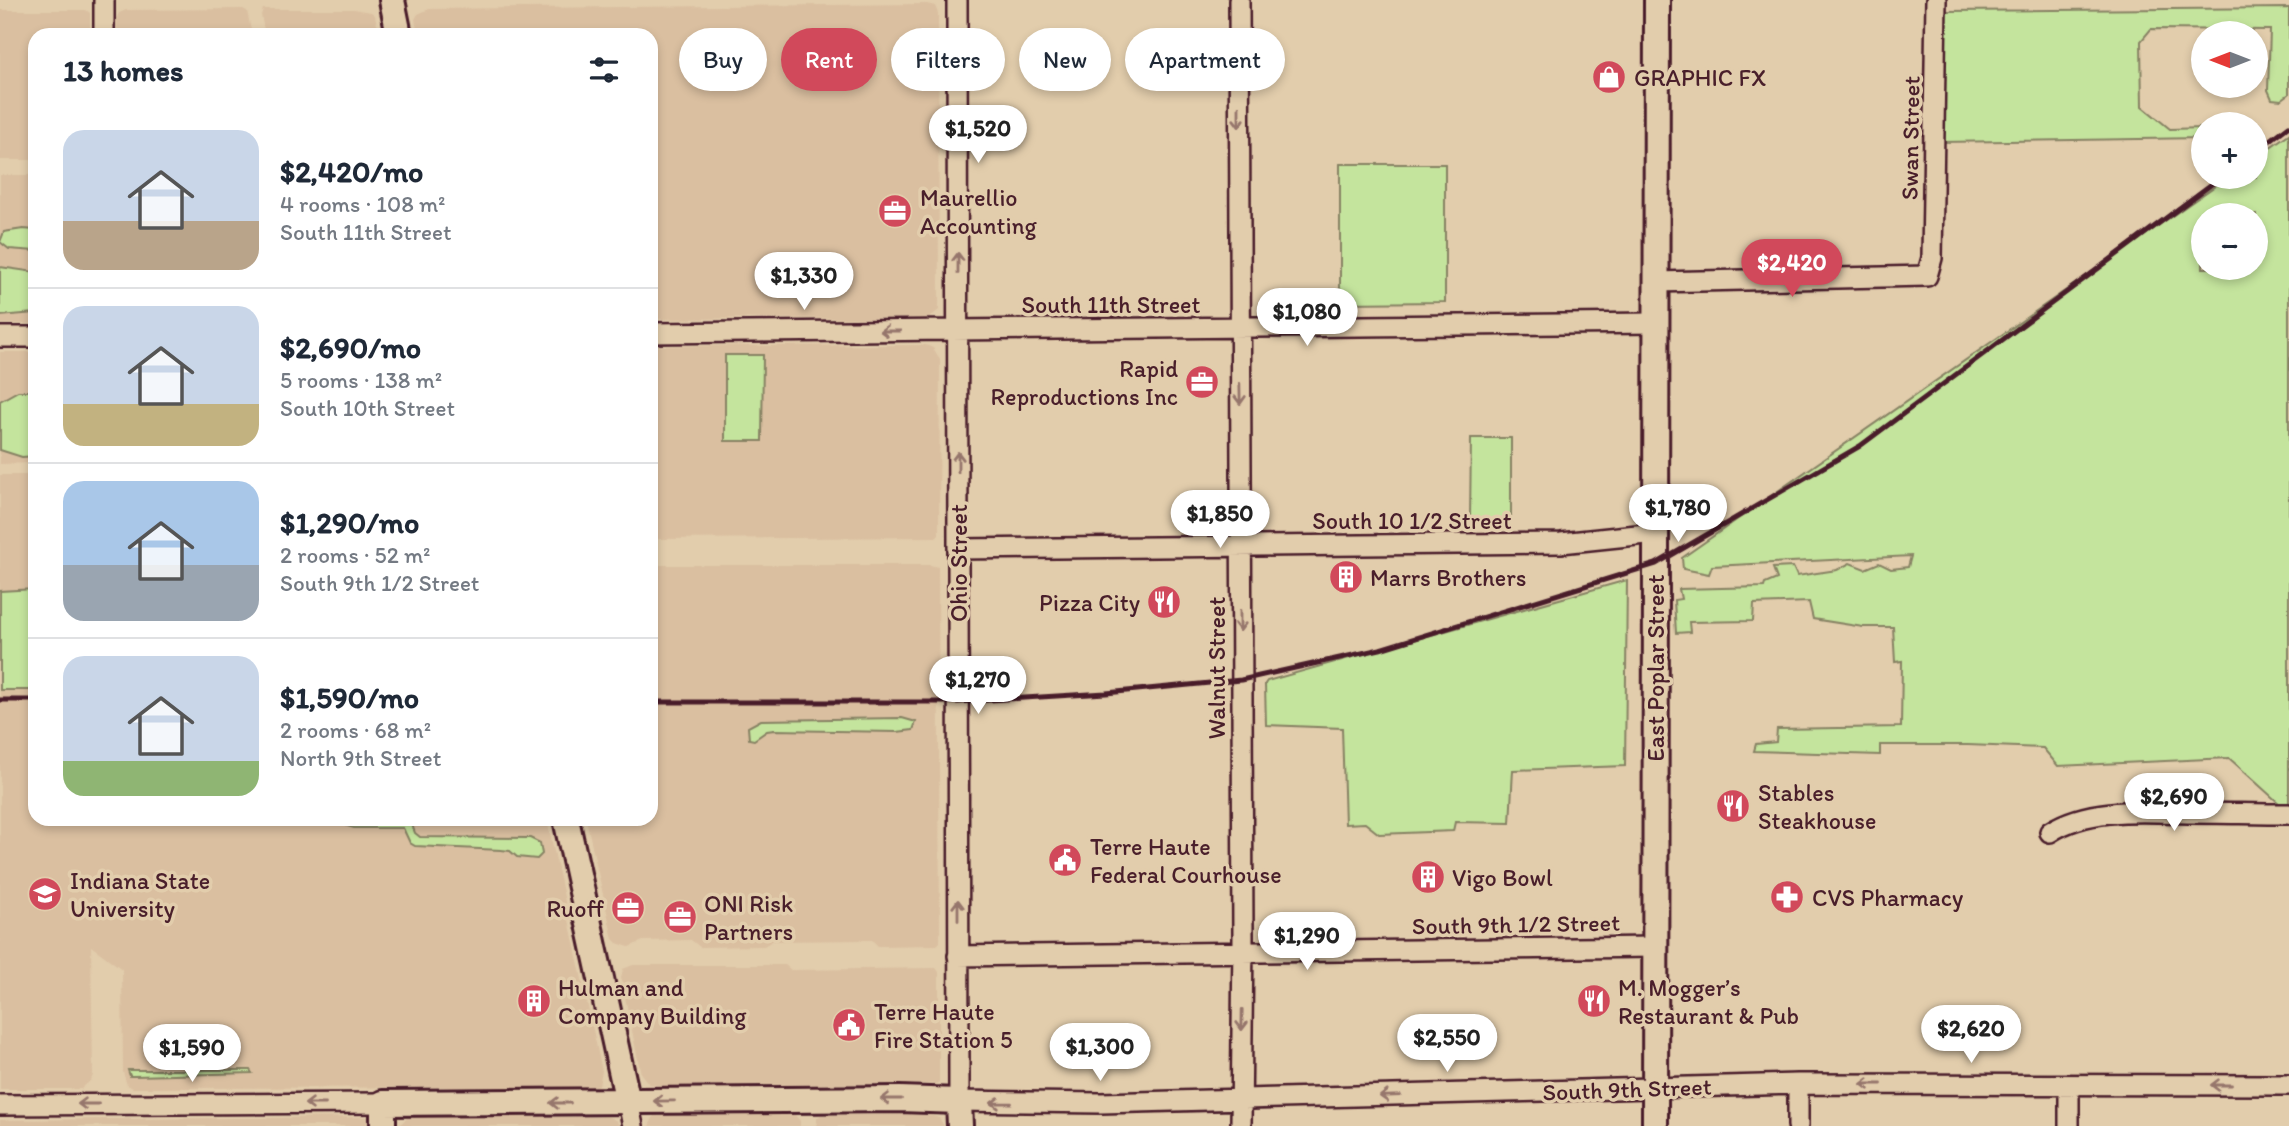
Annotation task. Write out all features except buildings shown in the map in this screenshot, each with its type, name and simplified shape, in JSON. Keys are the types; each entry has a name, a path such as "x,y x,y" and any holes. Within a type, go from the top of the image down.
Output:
{"main road":[{"path":"392,0 398,28"},
{"name":"East Poplar Street","path":"1655,1126 1657,0"},
{"path":"568,826 631,1114"},
{"name":"South 9th Street","path":"383,1114 631,1114 900,1099 959,1101"},
{"name":"Ohio Street","path":"959,1101 960,1126"}],"street":[{"path":"104,0 104,28"},
{"name":"Ohio Street","path":"957,0 959,1101"},
{"name":"Walnut Street","path":"1239,0 1241,1126"},
{"name":"Swan Street","path":"1656,282 1927,276 1932,258 1936,0"},
{"name":"South 11th Street","path":"658,333 1656,323"},
{"path":"0,337 28,337"},
{"name":"South 10 1/2 Street","path":"958,549 1561,543 1656,533"},
{"path":"2050,832 2059,826 2088,817 2132,812 2289,814"},
{"name":"South 9th 1/2 Street","path":"958,956 1655,947"},
{"path":"1798,1084 1798,1126"},
{"name":"South 9th Street","path":"959,1101 1101,1103 1798,1084 2289,1085"},
{"path":"2069,1085 2069,1126"},
{"path":"0,1105 383,1114"}],"shaded area":[{"path":"935,6 938,28 891,28 891,91 938,91 939,310 929,318 658,319 658,28 417,28 415,19 418,14 429,9"},
{"path":"243,9 247,11 251,28 117,28 119,13 126,10"},
{"path":"263,9 354,9 375,15 378,28 264,28 261,15"},
{"path":"0,10 86,10 90,13 90,28 28,28 28,160 0,160"},
{"path":"0,175 28,175 28,324 0,324"},
{"path":"926,345 933,348 940,359 939,534 936,537 658,539 658,346"},
{"path":"0,352 28,352 28,463 0,464"},
{"path":"0,475 28,475 28,589 0,591"},
{"path":"658,565 938,567 940,942 937,945 878,946 872,940 772,941 764,946 700,947 691,940 643,941 629,947 613,939 588,826 658,826"},
{"path":"0,690 28,690 28,826 549,826 602,1071 599,1085 582,1093 576,1087 133,1088 127,1085 123,1072 122,969 91,946 91,1080 81,1089 0,1089"},
{"path":"633,965 785,965 791,970 936,968 939,972 939,1082 666,1086 649,1084 641,1074 621,978 623,969"},
{"path":"926,1114 939,1118 944,1126 817,1126 817,1118 821,1115"},
{"path":"795,1115 800,1126 649,1126 654,1116"},
{"path":"371,1117 373,1126 0,1126 0,1120"},
{"path":"609,1117 617,1121 619,1126 398,1126 407,1118"}],"green space":[{"path":"2289,8 2289,94 2281,100 2272,99 2268,90 2268,21 2191,21 2191,29 2151,29 2141,41 2142,106 2170,129 2191,128 2191,138 1941,142 1943,18 1946,11"},
{"path":"2289,134 2289,805 2281,805 2229,758 2058,766 2043,748 1880,745 1880,755 1754,751 1756,744 1776,742 1777,729 1901,727 1902,661 1895,662 1893,627 1863,627 1813,619 1809,602 1754,604 1753,621 1689,622 1690,632 1676,633 1674,600 1681,599 1679,589 1764,587 1777,579 1773,568 1793,567 1797,576 1837,570 1850,563 1865,569 1879,563 1891,569 1908,567 1911,556 1712,566 1709,574 1683,569 1682,558 2211,189 2268,189 2268,149"},
{"path":"1340,164 1445,164 1445,302 1340,303"},
{"path":"28,229 28,250 9,249 0,242 4,232"},
{"path":"0,267 28,271 28,314 0,316"},
{"path":"725,355 763,355 762,441 725,441"},
{"path":"18,391 28,391 28,457 0,450 0,401"},
{"path":"1471,438 1511,438 1511,520 1470,520"},
{"path":"1627,580 1625,766 1513,770 1510,823 1455,822 1453,831 1379,834 1365,823 1345,824 1342,728 1266,725 1267,681"},
{"path":"28,589 28,690 0,690 0,591"},
{"path":"902,718 916,722 913,730 774,730 767,731 754,740 749,739 748,727 761,720"},
{"path":"347,826 412,826 420,837 530,838 540,843 542,854 537,859 517,857 510,851 501,850 415,846 410,843 403,828"},
{"path":"128,1070 250,1070 252,1073 130,1076"}],"railway":[{"path":"2268,142 2289,126"},
{"path":"658,702 958,702 1106,693 1241,680 1380,649 1656,564 1860,446 2205,189"},
{"path":"0,700 28,700"}],"place":[{"name":"GRAPHIC FX","path":"1609,77"},
{"name":"Maurellio Accounting","path":"895,211"},
{"name":"Rapid Reproductions Inc","path":"1202,382"},
{"name":"Marrs Brothers","path":"1346,577"},
{"name":"Pizza City","path":"1164,602"},
{"name":"Stables Steakhouse","path":"1733,806"},
{"name":"Terre Haute Federal Courhouse","path":"1065,860"},
{"name":"Vigo Bowl","path":"1428,877"},
{"name":"Indiana State University","path":"45,894"},
{"name":"CVS Pharmacy","path":"1787,897"},
{"name":"Ruoff","path":"628,908"},
{"name":"ONI Risk Partners","path":"680,917"},
{"name":"Hulman and Company Building","path":"534,1001"},
{"name":"M. Mogger’s Restaurant & Pub","path":"1594,1001"},
{"name":"Terre Haute Fire Station 5","path":"849,1025"}]}
